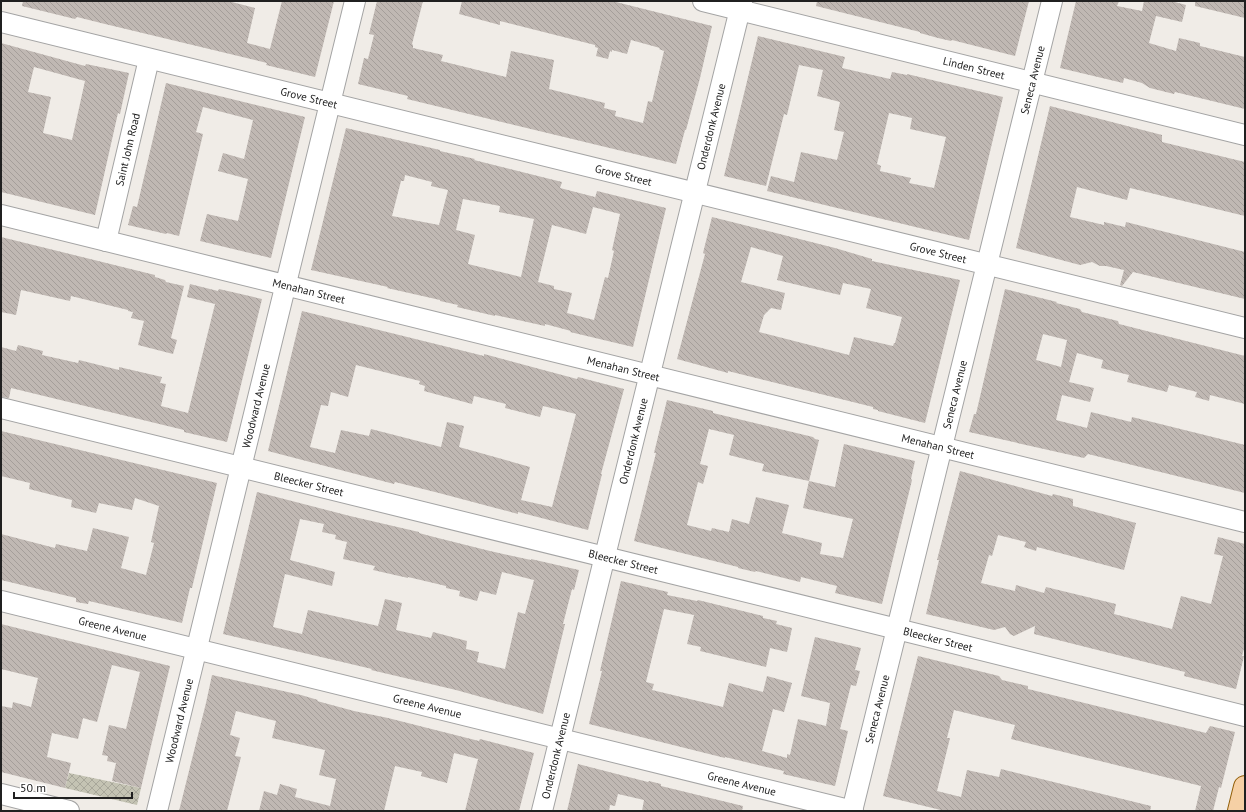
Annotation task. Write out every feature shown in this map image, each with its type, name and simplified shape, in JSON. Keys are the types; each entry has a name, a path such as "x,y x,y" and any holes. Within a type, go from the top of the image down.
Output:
{"main road":[{"path":"1239,811 1245,787"}],"street":[{"name":"Woodward Avenue","path":"157,811 355,1"},
{"name":"Linden Street","path":"703,1 741,6 1032,83 1245,135"},
{"name":"Seneca Avenue","path":"853,811 1052,1"},
{"name":"Onderdonk Avenue","path":"542,811 741,6"},
{"name":"Grove Street","path":"1,22 1245,328"},
{"name":"Saint John Road","path":"106,241 149,59"},
{"name":"Menahan Street","path":"1,215 1245,522"},
{"name":"Bleecker Street","path":"1,408 1245,716"},
{"name":"Greene Avenue","path":"1,602 853,811"},
{"path":"1,794 69,811"}],"shaded area":[{"path":"69,773 141,788 137,805 65,788"}],"building":[{"path":"23,1 228,1 255,8 247,43 270,49 282,1 334,1 315,77 266,65 267,63 77,17 75,19 22,6"},
{"path":"377,1 423,1 412,44 413,48 443,55 441,61 506,77 511,51 554,60 549,89 605,103 604,108 616,111 615,116 643,123 648,101 652,102 664,51 659,49 660,48 631,40 627,54 612,50 612,52 610,51 608,59 596,56 598,48 595,47 595,45 500,21 500,25 459,14 462,1 612,1 712,26 700,78 676,164 407,99 408,96 358,84 364,58 368,59 374,35 369,34"},
{"path":"817,1 1029,1 1015,56 952,40 938,38 920,32 816,6"},
{"path":"1076,1 1119,1 1117,6 1142,11 1144,1 1171,1 1186,5 1182,22 1156,16 1149,43 1176,51 1179,38 1200,43 1200,46 1245,57 1245,109 1175,92 1174,94 1150,88 1142,83 1124,78 1123,83 1060,68"},
{"path":"1195,1 1245,1 1245,18 1195,6"},
{"path":"758,36 845,57 842,68 890,79 892,72 907,74 1003,97 969,240 767,191 771,176 794,182 801,152 837,160 844,132 834,130 840,102 817,96 823,70 799,65 787,115 784,114 766,186 724,176","holes":["889,113 912,118 910,129 946,137 934,188 909,183 911,178 880,171 881,166 877,164"]},
{"path":"1,43 85,66 86,64 129,73 120,114 118,113 95,215 1,192","holes":["34,67 85,81 72,140 43,133 51,97 28,92"]},
{"path":"166,83 305,117 271,258 200,241 207,214 238,221 248,179 218,171 223,153 244,159 253,120 203,107 196,132 203,134 179,236 128,225 133,206 137,207"},
{"path":"1050,106 1162,135 1162,142 1245,162 1245,216 1130,188 1127,200 1077,187 1070,217 1104,225 1104,222 1125,227 1126,222 1245,252 1245,299 1133,272 1122,286 1120,285 1124,270 1100,266 1092,262 1080,265 1016,248"},
{"path":"346,128 440,150 562,182 560,188 595,197 593,205 597,191 666,208 633,347 570,332 571,331 545,324 545,326 457,307 458,305 440,300 311,270","holes":["405,175 432,182 431,186 448,190 439,225 392,216 401,181 404,181","463,199 500,206 499,212 534,219 521,277 468,264 475,235 456,230","593,207 620,214 612,250 614,251 608,278 605,277 594,320 567,313 572,293 554,289 554,286 538,282 552,225 586,234"]},
{"path":"712,217 835,248 872,259 872,261 960,280 925,423 878,411 873,409 873,407 728,371 728,373 677,359 705,254 703,253","holes":["751,247 783,256 777,280 840,295 843,283 871,289 866,308 902,317 893,346 854,337 849,355 759,332 764,315 771,308 781,310 785,293 741,282"]},
{"path":"1,237 155,275 155,277 165,280 166,282 184,286 171,338 177,340 173,354 138,345 144,321 131,318 133,312 71,296 70,301 21,290 16,315 1,312"},
{"path":"190,284 262,299 227,442 184,432 184,430 11,388 9,398 1,397 1,347 16,351 18,345 43,351 42,355 78,363 79,360 119,370 119,367 162,377 160,383 166,384 161,406 188,413 215,304 187,297"},
{"path":"1005,289 1080,309 1082,312 1118,321 1119,324 1245,356 1245,404 1210,395 1209,401 1195,397 1197,392 1169,385 1167,392 1127,382 1129,375 1101,368 1103,360 1077,353 1069,382 1094,388 1090,402 1062,395 1056,420 1087,428 1091,412 1131,422 1132,417 1245,445 1245,493 1088,454 1084,458 969,432 974,414 976,414","holes":["1043,334 1067,340 1061,367 1036,360"]},
{"path":"302,311 484,356 484,354 577,379 578,377 624,389 601,474 588,530 518,512 518,514 395,482 394,484 268,451","holes":["356,365 420,381 419,384 425,386 424,391 472,404 474,396 506,404 505,408 540,417 543,406 576,414 552,507 521,500 530,467 459,447 464,426 447,422 441,447 371,429 369,436 341,430 335,453 310,447 321,405 328,406 331,392 348,397"]},
{"path":"667,400 713,411 713,413 813,437 819,440 809,481 835,487 844,444 915,461 912,480 882,604 835,593 837,586 801,577 800,582 738,568 634,541 656,453 654,453","holes":["709,429 734,435 729,455 764,464 762,471 809,481 803,508 853,519 843,558 820,554 822,543 782,533 789,505 756,497 749,524 732,519 729,532 712,528 711,531 687,525 698,482 703,484 708,466 700,464"]},
{"path":"1,431 217,483 192,588 190,588 182,623 89,601 88,604 76,602 76,598 1,580 1,534 55,548 56,544 87,551 93,528 129,537 121,568 146,575 154,543 151,542 159,506 135,498 132,510 99,503 96,513 71,507 72,500 29,489 30,483 1,476"},
{"path":"960,471 1052,496 1053,494 1073,499 1073,506 1136,523 1124,570 1037,547 1036,551 1024,547 1026,542 998,535 992,556 989,555 981,583 1015,591 1016,585 1044,593 1046,587 1116,604 1114,614 1172,629 1181,596 1211,604 1223,556 1214,554 1218,537 1245,544 1245,645 1242,656 1244,656 1236,689 1184,676 1185,672 1034,634 1035,626 1014,636 1010,634 1005,627 994,630 926,614 939,560 937,560"},
{"path":"257,492 490,551 579,570 574,590 572,589 563,624 565,624 543,714 456,690 371,670 372,669 223,634","holes":["300,519 324,524 322,532 336,535 335,539 347,542 343,559 375,566 373,570 446,586 446,588 460,591 459,596 477,601 480,591 496,595 502,572 534,580 525,614 518,612 505,669 477,662 479,652 466,649 467,641 433,632 431,638 396,630 402,603 385,599 378,626 308,610 302,634 273,627 285,574 332,586 335,572 290,560"]},
{"path":"621,581 668,592 667,595 698,600 763,616 763,618 777,621 776,624 792,628 787,652 770,648 766,667 700,651 701,647 687,644 694,615 664,609 646,682 654,684 652,690 723,707 729,683 763,692 767,676 792,683 784,712 773,709 762,751 787,758 787,754 790,755 798,719 826,726 830,703 801,696 815,637 861,648 855,670 860,671 856,686 851,685 840,729 848,731 835,786 783,774 784,771 589,724"},
{"path":"1,624 170,666 141,788 112,781 116,763 107,761 108,756 102,755 109,725 126,729 140,672 112,665 97,722 83,718 78,739 52,733 47,757 71,763 65,788 1,772 1,706 12,708 13,702 31,707 38,678 1,669"},
{"path":"918,656 999,676 1002,680 1028,686 1028,689 1206,733 1210,726 1235,732 1221,788 1219,787 1213,811 1195,811 1201,786 1011,739 1015,725 954,710 947,738 950,738 937,791 961,797 967,770 999,777 1001,769 1151,806 1150,811 945,811 883,796"},
{"path":"212,675 301,695 354,711 479,741 480,739 534,753 519,811 465,811 478,759 454,753 447,783 421,776 422,772 395,766 384,811 259,811 264,791 277,795 280,784 297,789 295,797 330,806 336,779 319,775 325,750 272,738 276,721 236,711 230,735 240,738 235,756 241,757 227,811 179,811"},
{"path":"578,764 743,806 742,811 642,811 644,800 618,794 615,806 610,805 609,811 567,811"}]}
